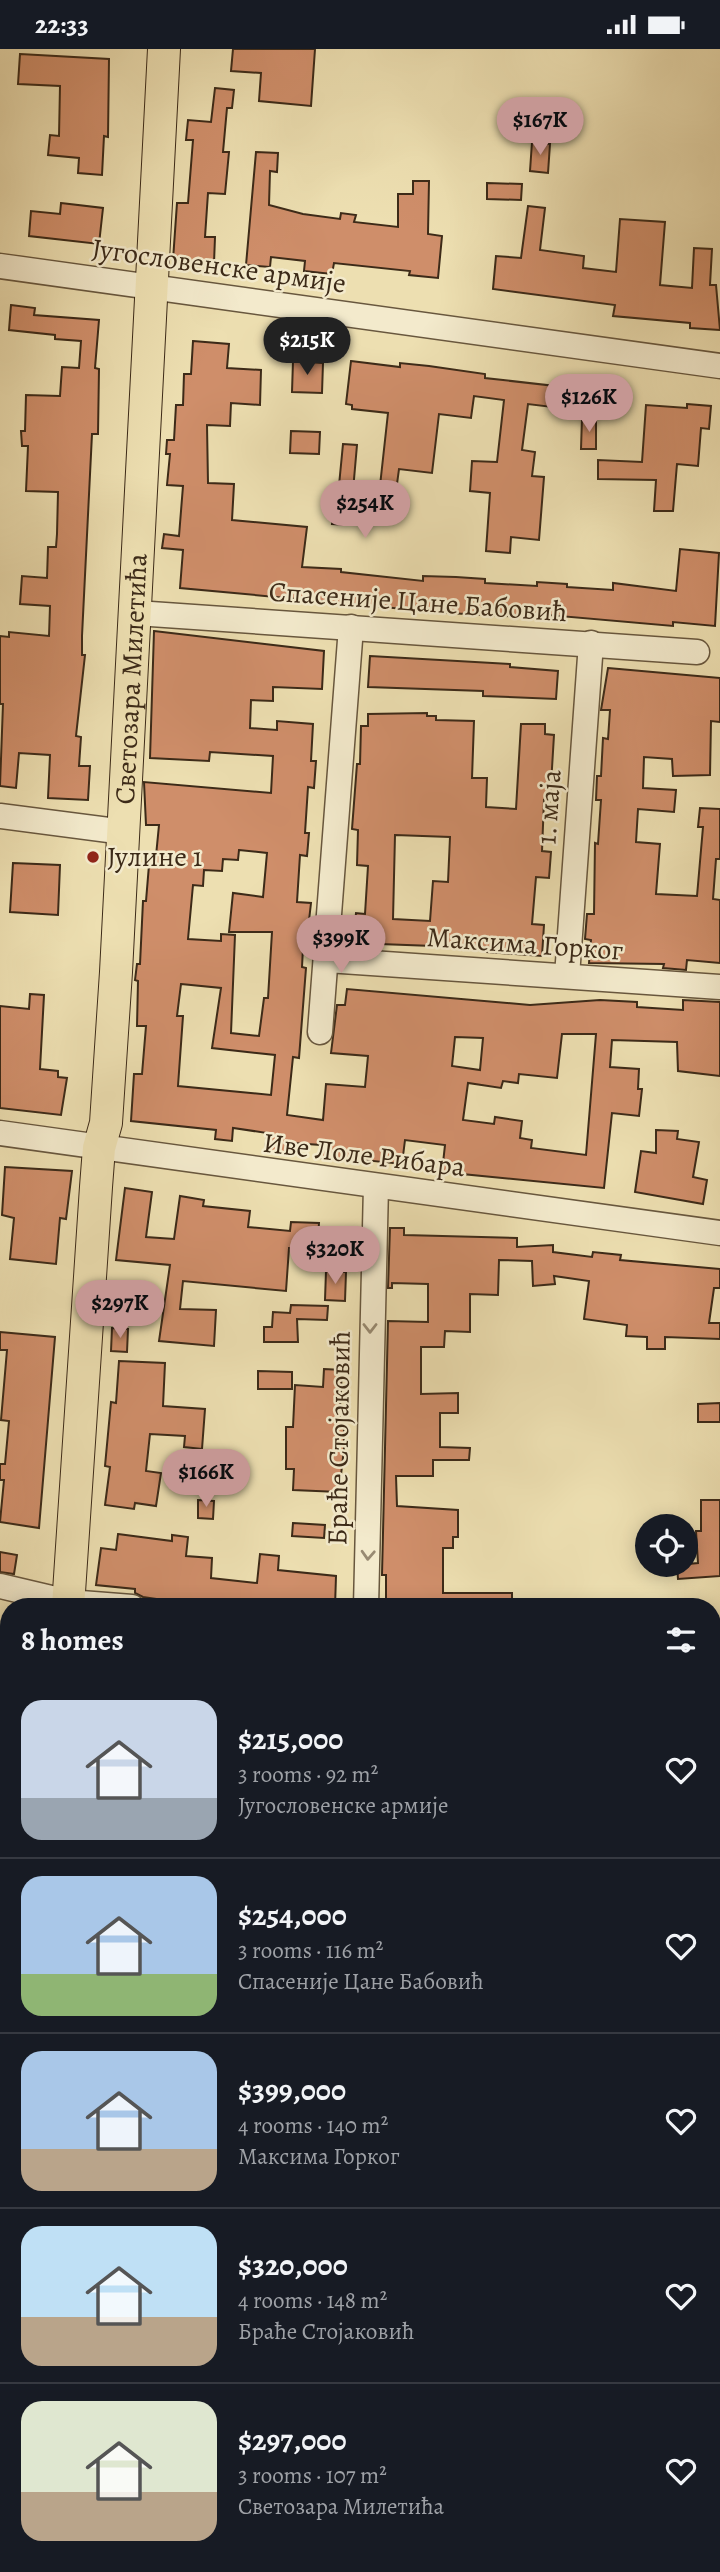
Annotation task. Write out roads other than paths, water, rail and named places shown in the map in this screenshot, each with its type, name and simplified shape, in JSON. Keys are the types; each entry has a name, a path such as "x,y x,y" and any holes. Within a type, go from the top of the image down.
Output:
{"main road":[{"name":"Светозара Милетића","path":"68,1598 99,1148 106,1123 124,832 164,49"}],"street":[{"name":"Југословенске армије","path":"0,266 153,285 720,366"},
{"name":"Спасеније Цане Бабовић","path":"136,613 696,652"},
{"path":"320,1032 351,627"},
{"name":"1. маја","path":"567,976 591,643"},
{"path":"0,816 124,832"},
{"name":"Максима Горког","path":"327,960 720,987"},
{"name":"Иве Лоле Рибара","path":"0,1133 720,1233"},
{"name":"Браће Стојаковић","path":"366,1598 376,1186"},
{"path":"0,1586 45,1598"}],"place":[{"name":"Јулине 1","path":"93,857"}]}
